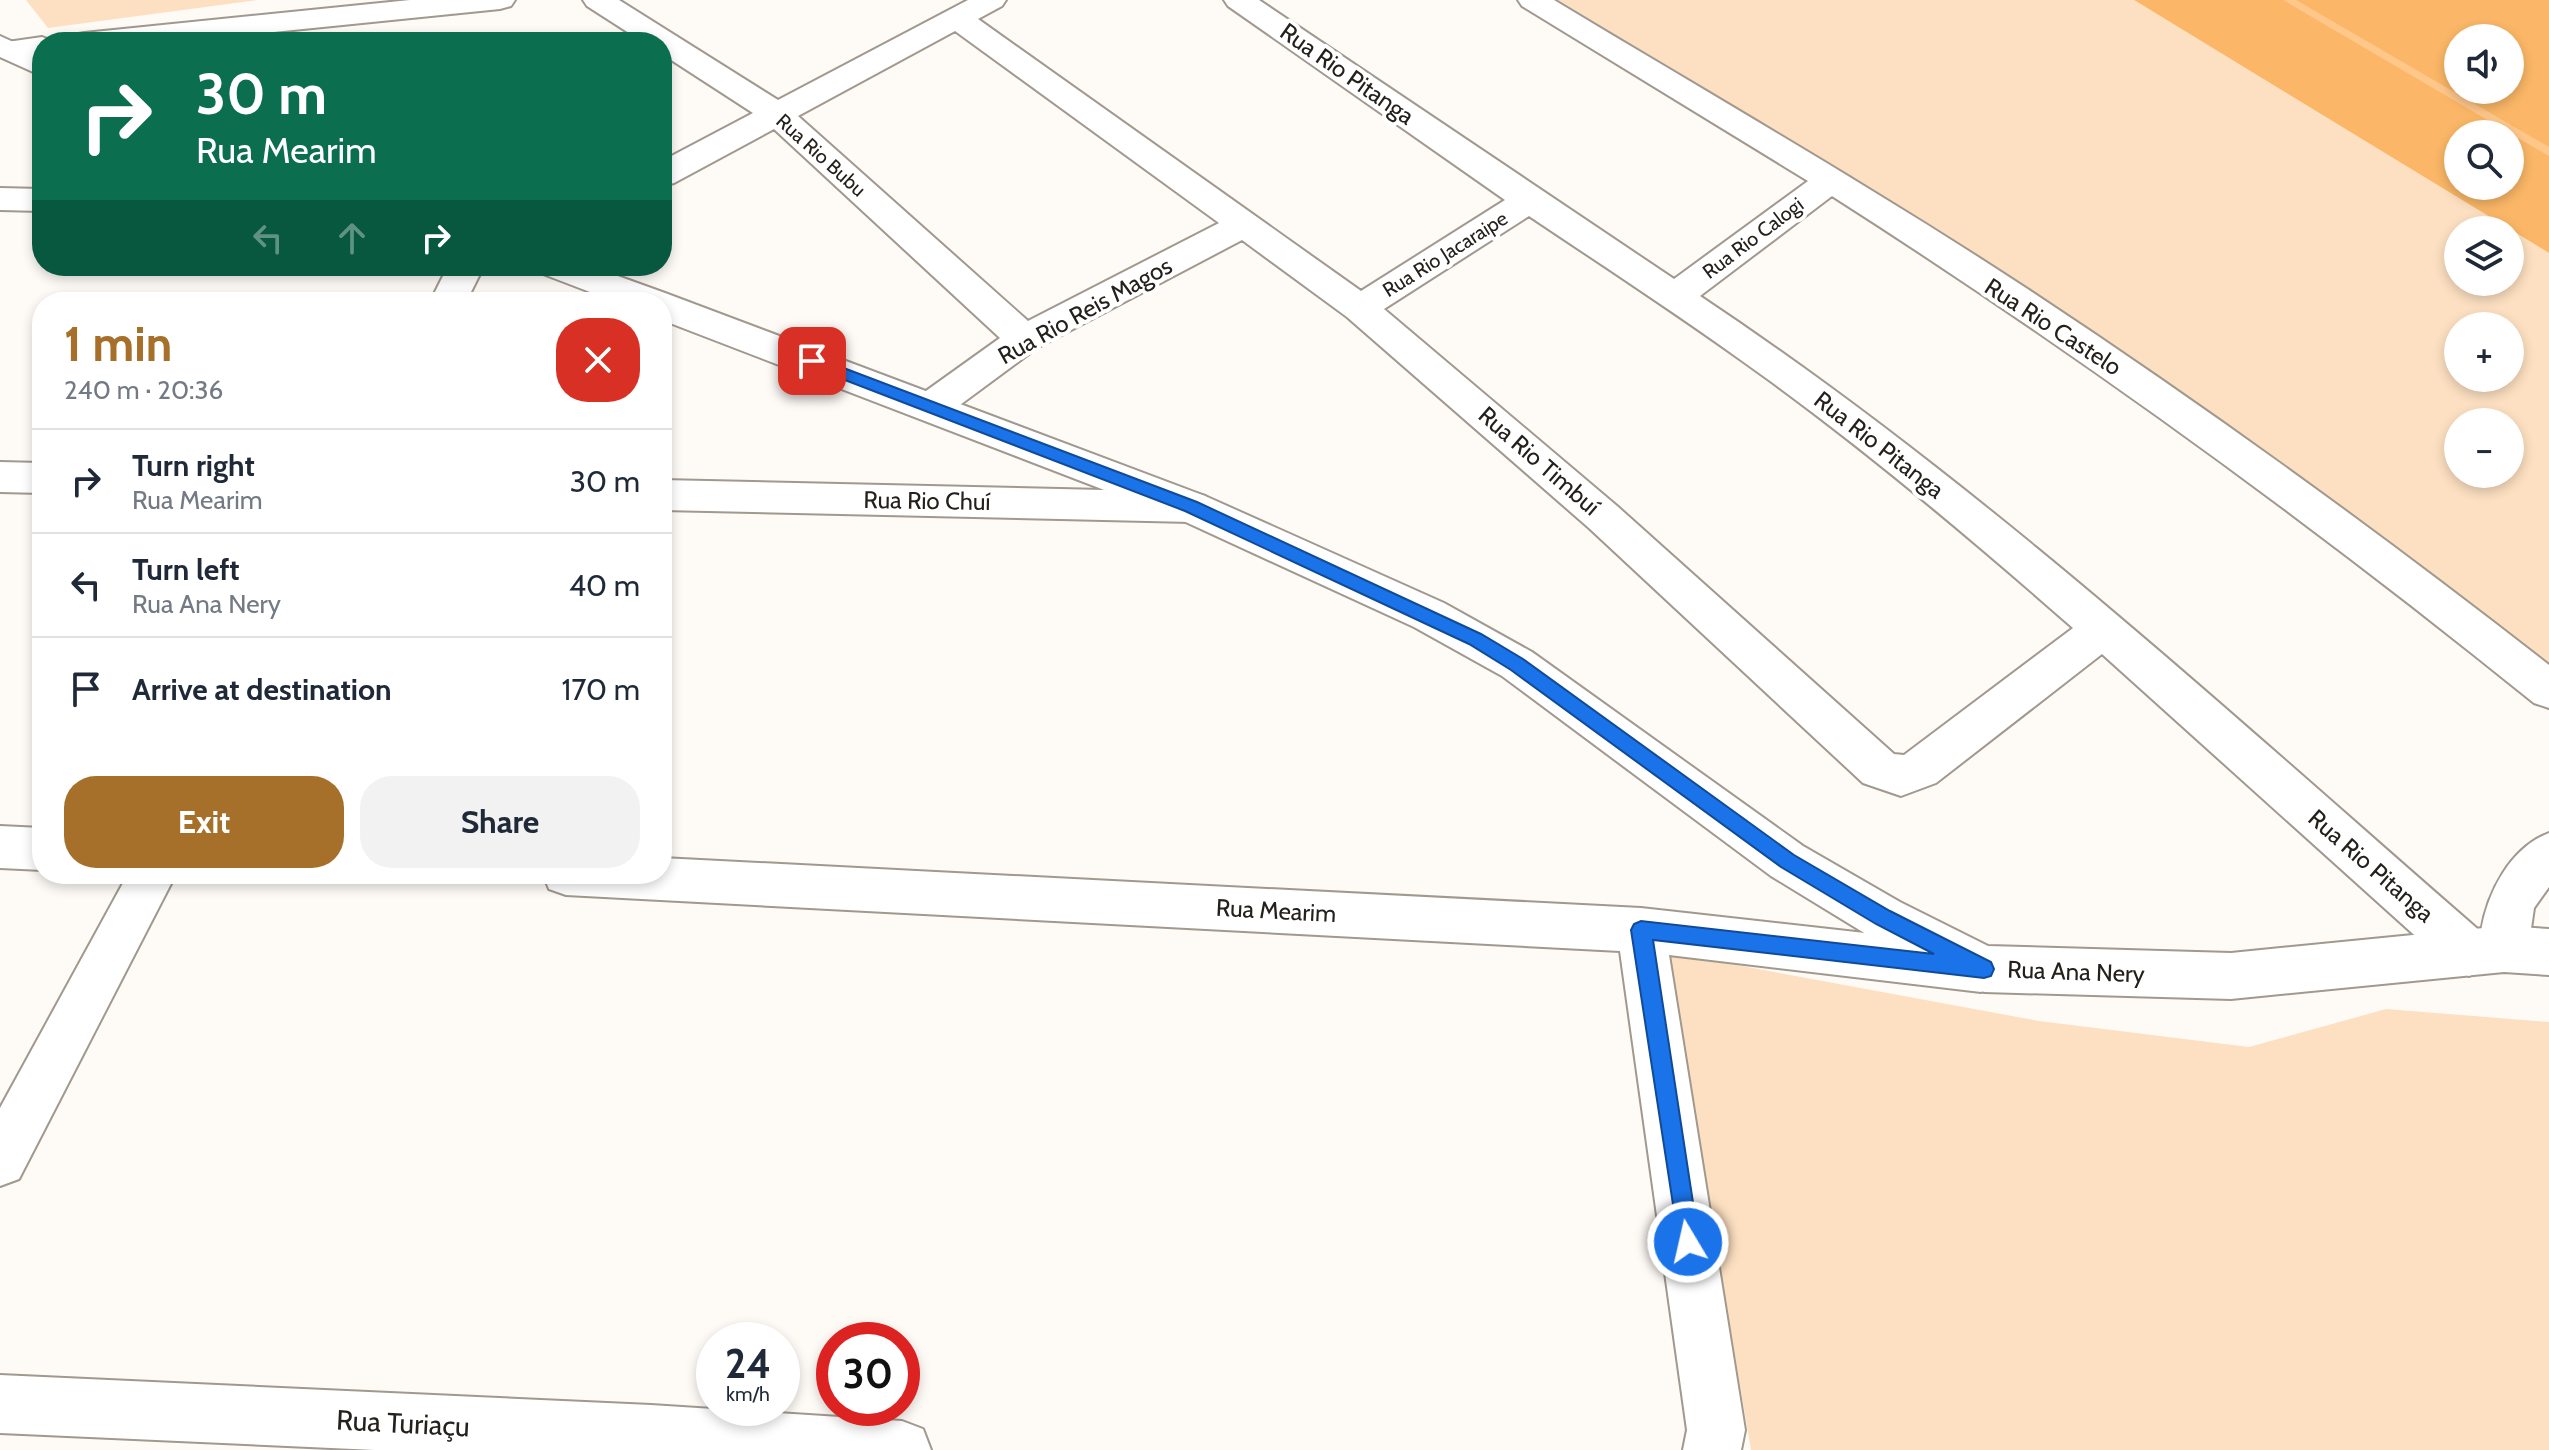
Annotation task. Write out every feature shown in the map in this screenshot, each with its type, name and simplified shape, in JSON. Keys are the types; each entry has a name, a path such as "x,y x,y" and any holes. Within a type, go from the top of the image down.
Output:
{"street":[{"path":"183,32 500,0"},
{"name":"Rua Rio Bubu","path":"598,0 648,32"},
{"path":"672,170 991,0"},
{"name":"Rua Rio Pitanga","path":"1239,0 1529,200 1676,296 1825,403 1961,509 2103,629 2507,951"},
{"name":"Rua Rio Castelo","path":"1533,0 1831,180 2115,367 2291,490 2549,690"},
{"name":"Rua Rio Timbuí","path":"957,18 1360,308 1572,489 1879,769 1901,776 1920,769 2103,629"},
{"path":"4,47 32,46"},
{"path":"4,47 32,62"},
{"name":"Rua Rio Bubu","path":"672,47 777,114 1024,339"},
{"name":"Rua Rio Calogi","path":"1676,296 1831,180"},
{"path":"0,199 32,200"},
{"name":"Rua Rio Jacaraipe","path":"1360,308 1529,200"},
{"name":"Rua Rio Reis Magos","path":"932,406 1024,339 1244,225"},
{"path":"582,276 625,292"},
{"name":"Rua Ana Nery","path":"672,310 1191,507 1475,639 1517,664 1787,861 1883,918 1984,969 2231,976 2507,951"},
{"path":"0,477 32,478"},
{"name":"Rua Rio Chuí","path":"672,495 1191,507"},
{"path":"0,847 32,849"},
{"path":"2507,951 2504,922 2516,890 2549,854"},
{"name":"Rua Mearim","path":"672,880 1641,930 1984,969"},
{"path":"0,1160 148,884"},
{"path":"1641,930 1716,1430 1712,1450"},
{"name":"Rua Turiaçu","path":"0,1404 649,1442 902,1450"}],"shaded area":[{"path":"26,0 257,0 48,28"},
{"path":"1558,0 2134,0 2444,189 2444,200 2462,200 2488,216 2444,216 2444,296 2524,296 2524,238 2549,253 2549,665 2115,351 1699,85"},
{"path":"2134,0 2549,0 2549,253 2524,238 2524,216 2488,216 2462,200 2524,200 2524,120 2444,120 2444,189"},
{"path":"1666,952 2039,1021 2249,1047 2386,1009 2549,1022 2549,1450 1751,1450"}],"waterway":[{"path":"2288,0 2549,152"}],"route":[{"path":"812,361 1191,507 1429,615 1517,664 1787,861 1883,918 1984,969 1641,930 1688,1242"}]}
